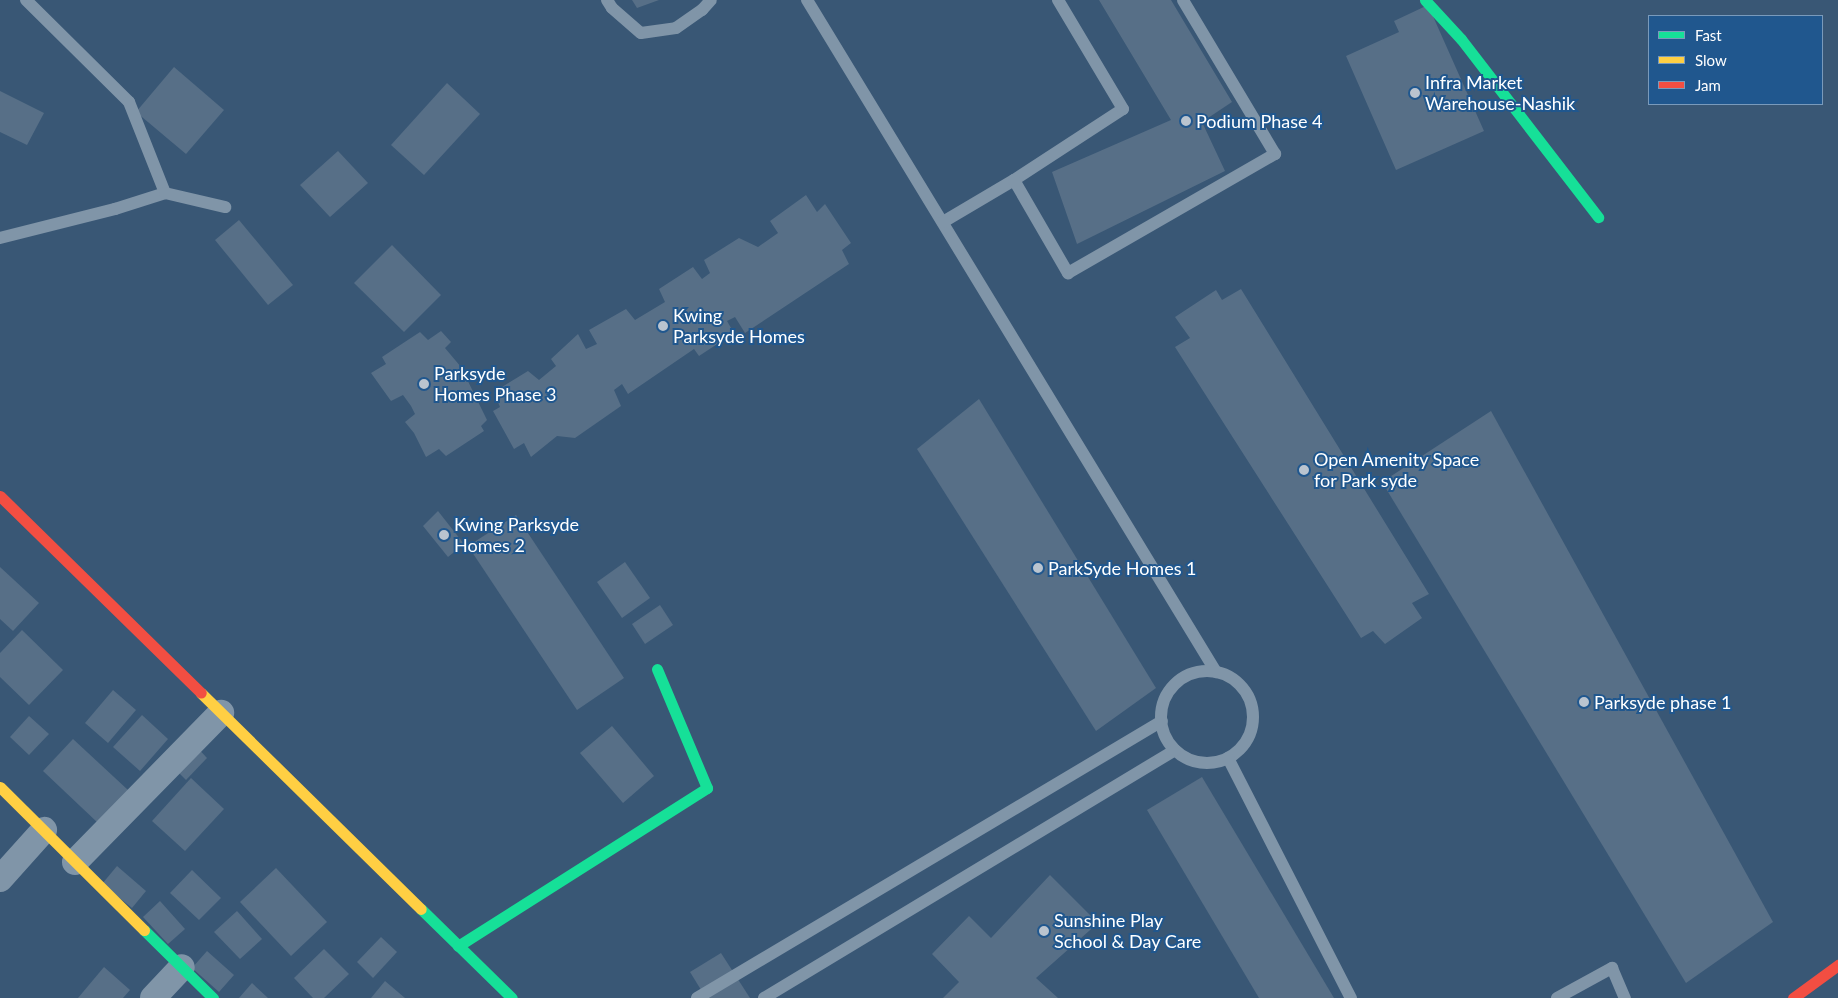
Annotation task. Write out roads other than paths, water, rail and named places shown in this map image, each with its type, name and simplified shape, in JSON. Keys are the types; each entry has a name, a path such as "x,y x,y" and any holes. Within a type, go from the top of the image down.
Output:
{"street":[{"path":"1425,0 1430,8 1460,39 1598,218"},
{"path":"0,496 512,998"},
{"path":"458,946 706,788 657,669"},
{"path":"75,862 221,713"},
{"path":"0,787 213,998"},
{"path":"0,880 44,830"},
{"path":"1793,998 1838,965"},
{"path":"153,998 182,967"}],"lane":[{"path":"26,0 129,102 165,193"},
{"path":"607,0 612,8 641,33 676,28 702,10 711,0"},
{"path":"807,0 1216,672"},
{"path":"943,222 1014,180 1123,109 1058,0"},
{"path":"1014,180 1068,273 1275,154 1183,0"},
{"path":"0,238 114,209 165,193 225,207"},
{"path":"1202,671 1230,676 1241,685 1249,697 1253,711 1252,725 1248,738 1239,750 1228,758 1214,762 1200,762 1186,758 1175,750 1167,738 1162,721 1162,710 1166,696 1175,684 1188,675 1202,671"},
{"path":"697,998 1162,721"},
{"path":"764,998 1175,750"},
{"path":"1228,758 1351,998"},
{"path":"1556,998 1612,968 1625,998"}],"place":[{"name":"Infra Market Warehouse-Nashik","path":"1415,93"},
{"name":"Podium Phase 4","path":"1186,121"},
{"name":"Kwing Parksyde Homes","path":"663,326"},
{"name":"Parksyde Homes Phase 3","path":"424,384"},
{"name":"Open Amenity Space for Park syde","path":"1304,470"},
{"name":"Kwing Parksyde Homes 2","path":"444,535"},
{"name":"ParkSyde Homes 1","path":"1038,568"},
{"name":"Parksyde phase 1","path":"1584,702"},
{"name":"Sunshine Play School & Day Care","path":"1044,931"}]}
